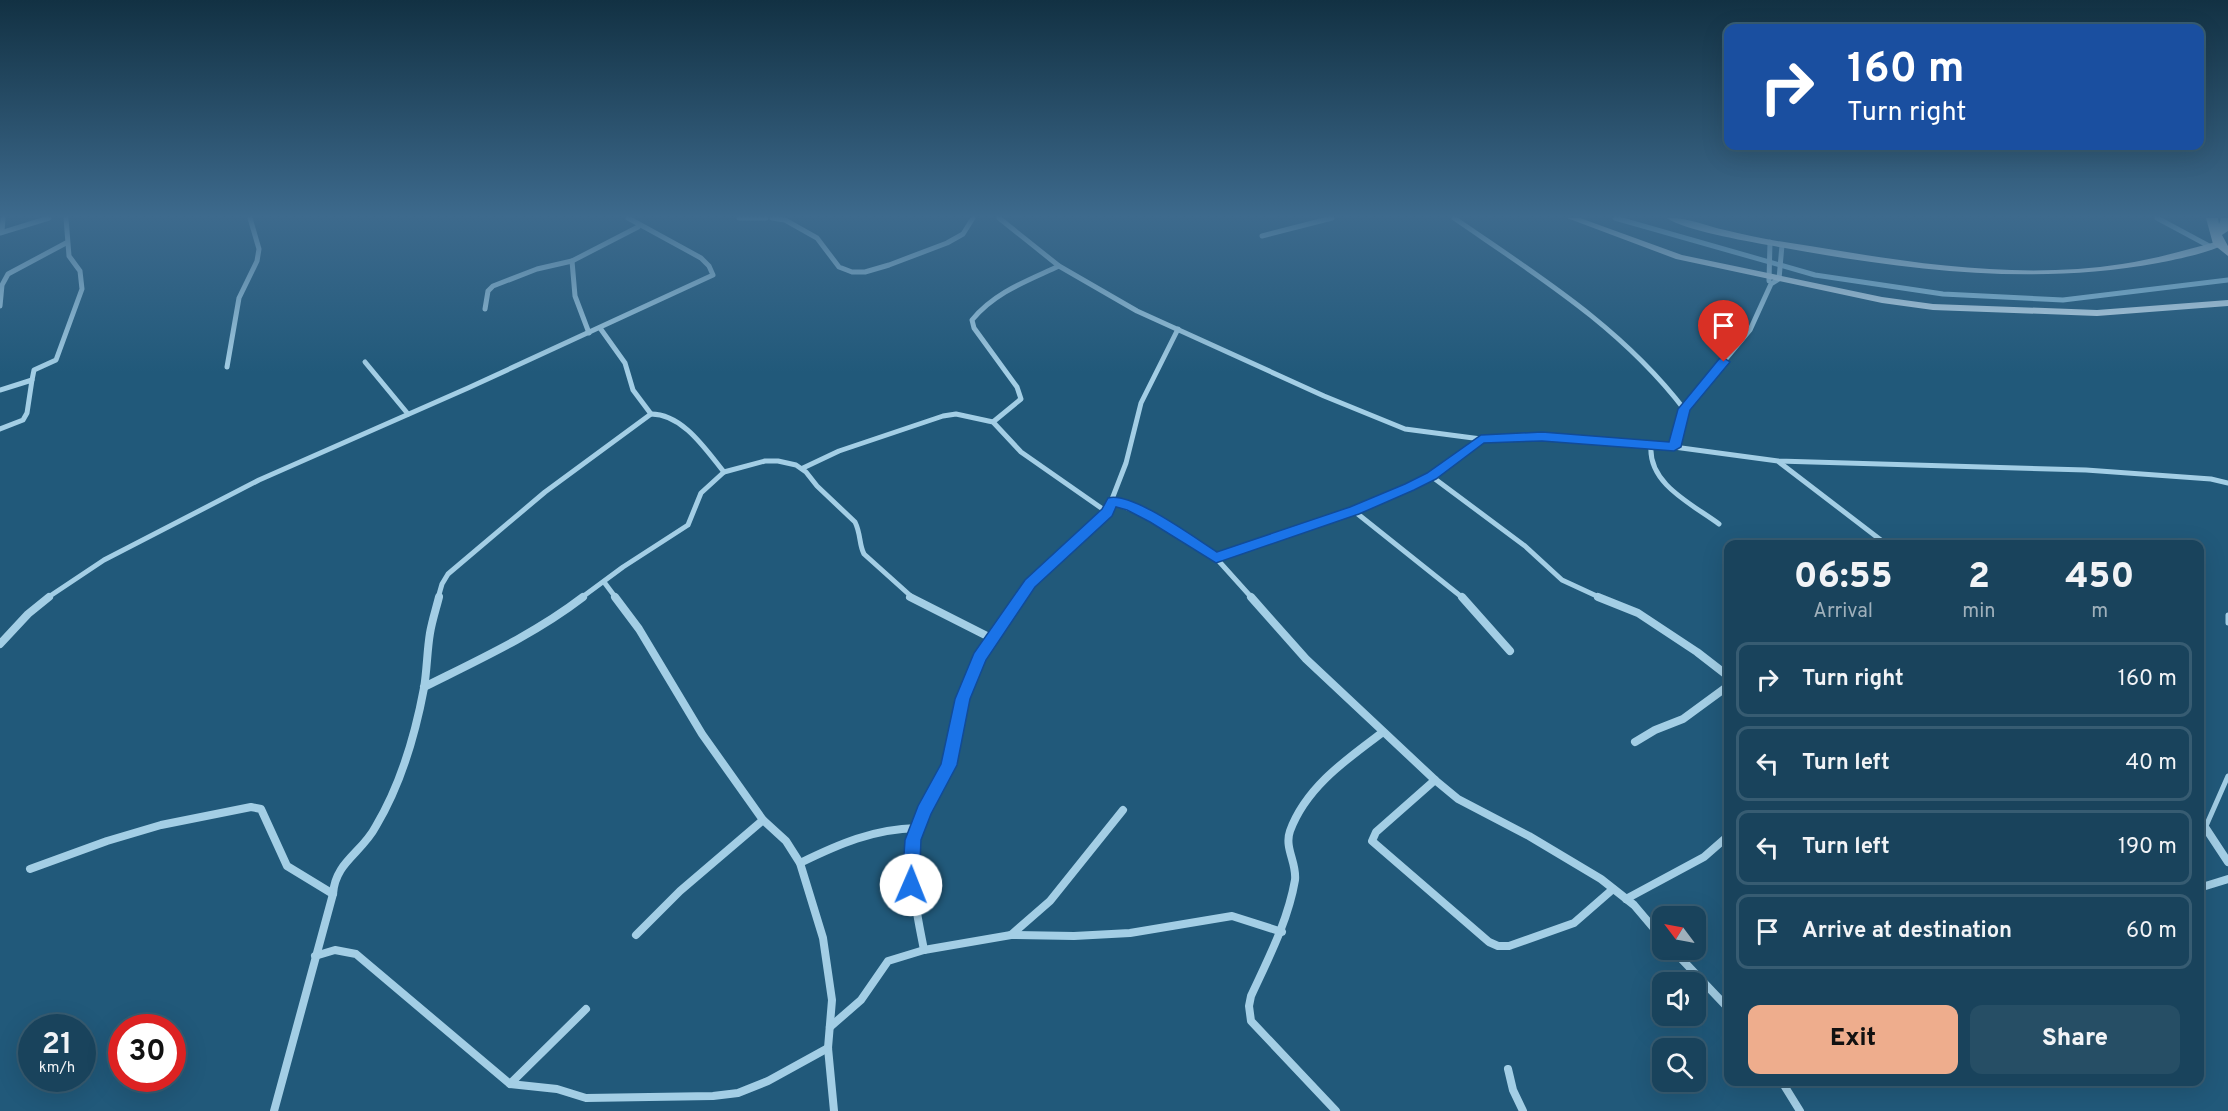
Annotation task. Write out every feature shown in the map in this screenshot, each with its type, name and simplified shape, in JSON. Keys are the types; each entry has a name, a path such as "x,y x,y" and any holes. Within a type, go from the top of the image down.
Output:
{"street":[{"path":"0,306 2,285 8,274 16,270"},
{"path":"0,429 23,420 27,413 34,370 56,360 79,303 82,278 79,270"},
{"path":"227,367 239,298 252,270"},
{"path":"485,309 488,291 493,286 535,270"},
{"path":"573,270 575,296 589,333"},
{"path":"0,644 28,614 60,588 104,560 259,480 589,333 713,275 711,270"},
{"path":"846,270 852,272 872,270"},
{"path":"993,422 1021,399 1017,387 975,328 972,320 986,304 1051,270"},
{"path":"1066,270 1137,311 1324,396 1397,426 1431,434 1481,439 1542,436 1674,447 1778,461 2086,470 2211,479 2228,483"},
{"path":"1528,270 1623,341 1670,389 1684,409"},
{"path":"1739,270 1882,300 1933,307 2097,313 2228,303"},
{"path":"1772,270 1773,277"},
{"path":"1674,447 1684,409 1750,330 1776,270"},
{"path":"1992,270 2068,273 2092,270"},
{"path":"600,328 625,363 633,390 651,414"},
{"path":"924,950 911,885 912,850 917,828 949,765 962,699 979,657 1037,576 1107,512 1126,463 1141,403 1178,329"},
{"path":"365,362 408,414"},
{"path":"0,390 32,380"},
{"path":"274,1111 333,894 334,880 340,868 360,849 375,829 395,790 408,753 424,687 430,632 442,584 448,574 545,492 651,414 663,414 682,427 702,445 724,472"},
{"path":"803,468 839,451 943,416 956,414 993,422 1021,452 1107,512"},
{"path":"1216,558 1354,511 1431,476 1481,439"},
{"path":"1651,446 1650,459 1660,480 1719,524"},
{"path":"424,687 504,647 565,610 623,567 688,525 694,517 699,496 706,486 724,472 760,462 778,461 803,468 813,482 844,510 856,525 863,537 861,549 864,554 901,589 929,608 991,638"},
{"path":"1778,461 1881,540"},
{"path":"1431,476 1525,546 1562,580 1638,613 1724,673"},
{"path":"1112,502 1131,506 1216,558 1306,659 1435,780 1458,799 1529,836 1613,889 1626,899 1652,927"},
{"path":"1354,511 1463,598 1510,651"},
{"path":"604,582 639,629 702,734 764,820 786,841 800,863 823,938 832,1000 828,1048 834,1111"},
{"path":"1635,742 1661,727 1683,719 1724,689"},
{"path":"1336,1111 1251,1021 1249,1006 1251,996 1282,932 1295,871 1288,848 1289,832 1314,793 1347,759 1383,732"},
{"path":"1435,780 1377,832 1372,841 1489,942 1498,946 1509,946 1574,923 1613,889"},
{"path":"30,869 107,841 161,825 250,807 261,809 287,866 333,894"},
{"path":"1011,935 1050,901 1123,810"},
{"path":"636,935 680,891 764,820"},
{"path":"2204,824 2228,862"},
{"path":"800,863 847,839 885,828 917,828"},
{"path":"1626,899 1694,863 1724,841"},
{"path":"2204,886 2228,879"},
{"path":"830,1028 861,1000 888,961 924,950 1011,935 1074,936 1130,933 1232,916 1282,932"},
{"path":"315,956 334,950 356,954 510,1084 535,1085 586,1098 713,1096 738,1093 802,1064 828,1048"},
{"path":"1682,960 1724,1004"},
{"path":"510,1084 586,1009"},
{"path":"1508,1069 1513,1090 1523,1111"},
{"path":"1784,1086 1800,1111"}],"lane":[{"path":"2228,615 2228,623"},
{"path":"2206,826 2228,776"}],"waterway":[{"path":"1797,270 1815,275 1943,294 2063,300 2228,280"}],"route":[{"path":"911,885 910,861 913,840 924,811 949,765 962,699 979,657 1030,584 1044,568 1107,512 1112,502 1131,506 1216,558 1354,511 1410,487 1447,466 1481,439 1542,436 1674,447 1684,409 1724,362"}]}
